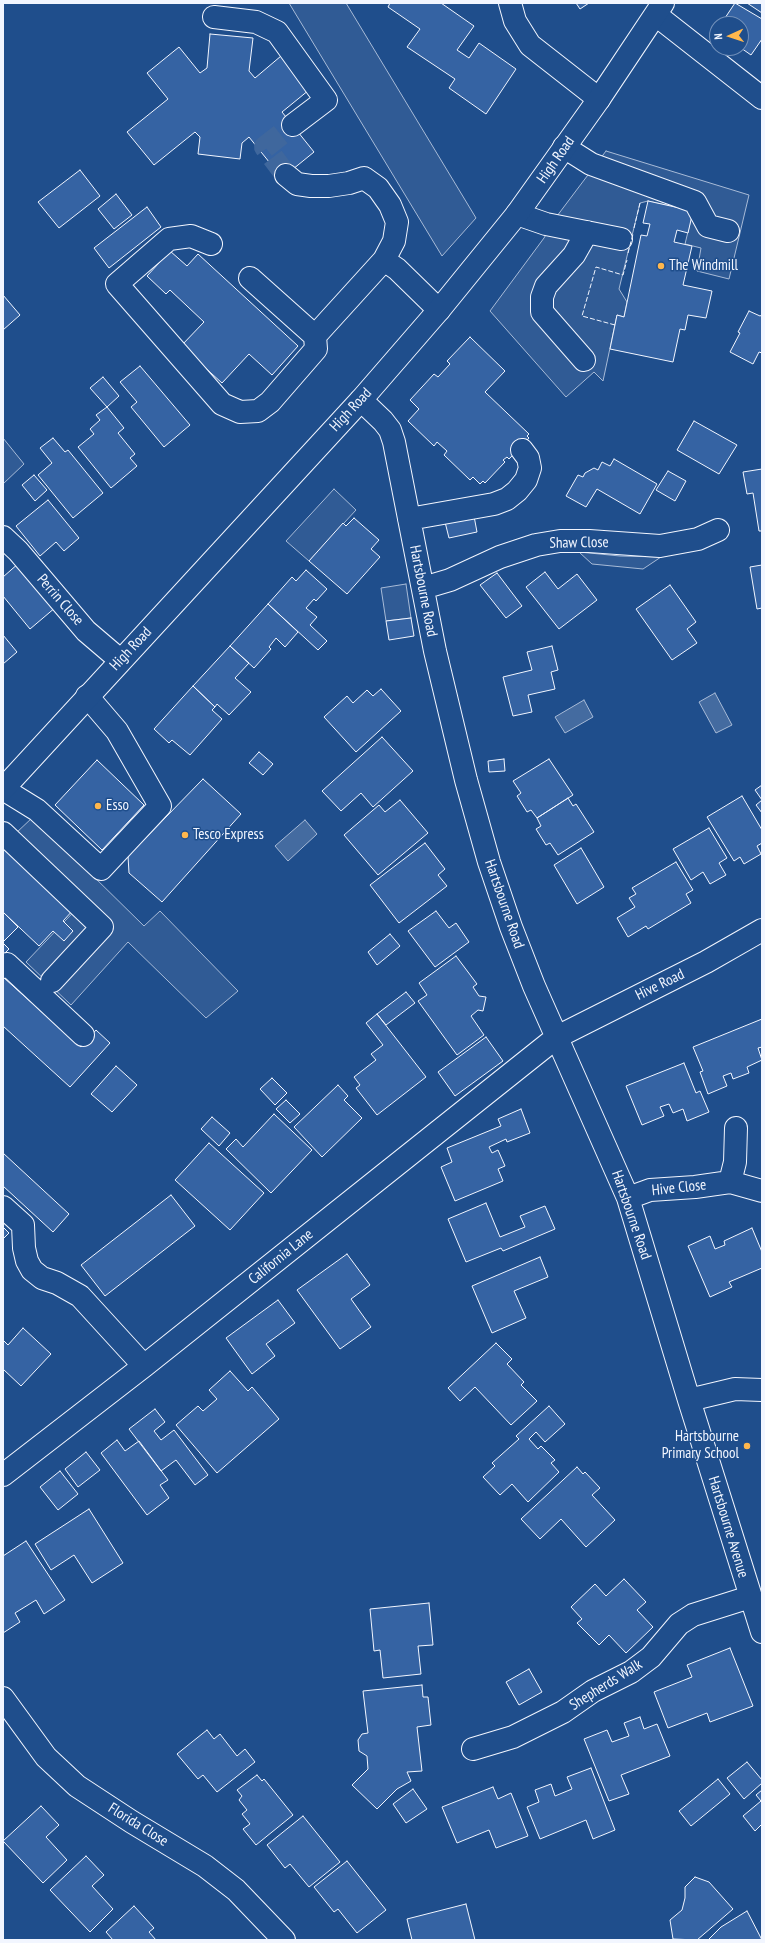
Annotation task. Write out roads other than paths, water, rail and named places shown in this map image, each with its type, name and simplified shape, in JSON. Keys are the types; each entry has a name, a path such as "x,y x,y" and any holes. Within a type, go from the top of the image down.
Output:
{"street":[{"path":"510,3 515,21 530,45 599,99"},
{"path":"660,9 762,98"},
{"name":"High Road","path":"4,786 361,400 439,310 517,214 599,99 660,9"},
{"path":"214,17 256,22 277,32 326,100 293,125"},
{"path":"564,148 595,166 695,202 708,226 728,231"},
{"path":"286,175 297,184 311,186 342,184 364,178 378,188 390,205 397,222 394,241 384,260 315,336"},
{"path":"517,214 546,224 621,240"},
{"path":"584,360 542,312 542,297 546,286 574,255 587,232"},
{"path":"211,244 191,236 169,239 117,284 222,404 240,412 258,411 270,402 316,349 315,336 250,278"},
{"path":"384,260 397,269 439,310"},
{"name":"Hartsbourne Road","path":"361,400 390,430 399,466 435,651 464,772 489,862 519,949 628,1198 689,1400"},
{"path":"409,519 494,504 506,499 517,491 526,480 530,468 528,458 522,450"},
{"name":"Shaw Close","path":"422,588 450,580 500,557 536,545 560,541 589,541 660,546 698,538 718,530"},
{"name":"Perrin Close","path":"3,537 18,551 86,631 120,660"},
{"path":"4,786 37,810 101,869 160,806 117,732 87,696"},
{"path":"3,833 102,927 52,981"},
{"name":"Hive Road","path":"557,1037 706,962 762,930"},
{"path":"3,967 7,964 83,1035"},
{"name":"California Lane","path":"3,1475 144,1366 557,1037"},
{"path":"730,1182 735,1162 736,1128"},
{"name":"Hive Close","path":"628,1198 650,1190 695,1187 730,1182 748,1185 762,1191"},
{"path":"3,1207 23,1225 24,1248 27,1261 32,1270 42,1278 57,1283 80,1296 144,1366"},
{"path":"689,1400 736,1389 762,1390"},
{"name":"Hartsbourne Avenue","path":"689,1400 762,1632"},
{"name":"Shepherds Walk","path":"473,1749 513,1737 563,1712 593,1691 632,1672 651,1657 679,1624 693,1615 750,1597"},
{"name":"Florida Close","path":"3,1698 46,1757 77,1786 132,1822 205,1866 236,1890 284,1940"}],"tunnel":[{"path":"286,175 265,147 293,125"}],"place":[{"name":"The Windmill","path":"661,266"},
{"name":"Esso","path":"98,806"},
{"name":"Tesco Express","path":"185,835"},
{"name":"Hartsbourne Primary School","path":"747,1446"}]}
